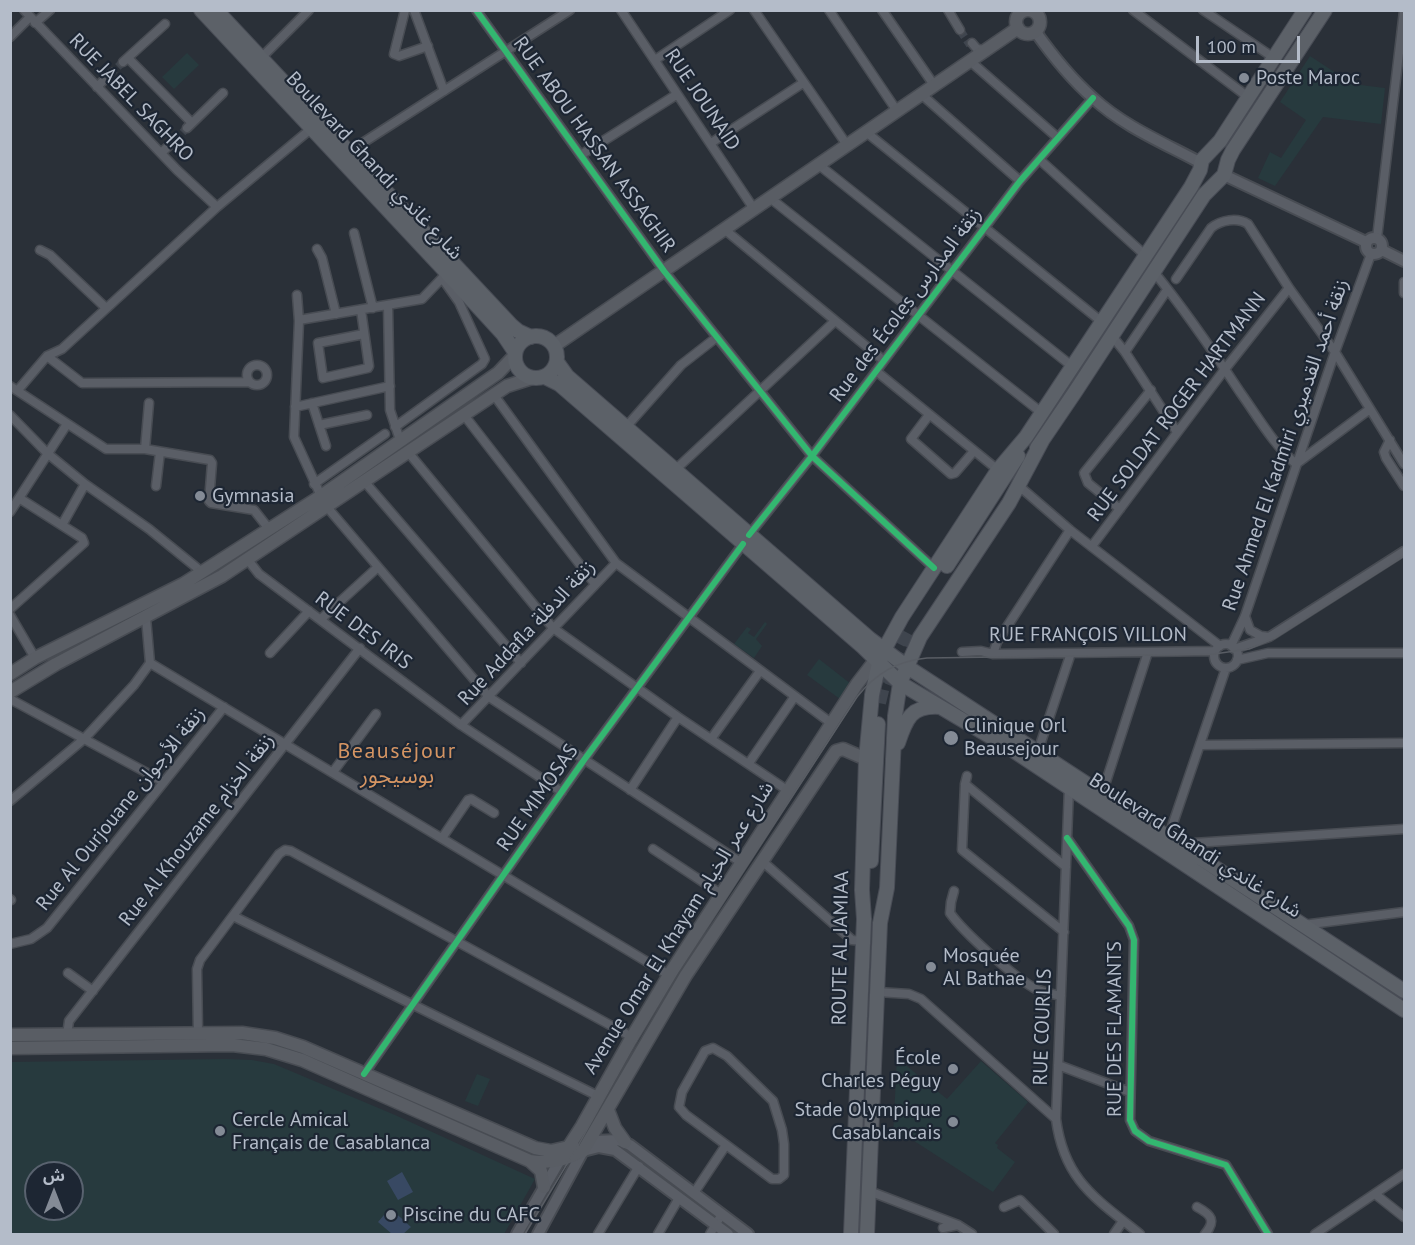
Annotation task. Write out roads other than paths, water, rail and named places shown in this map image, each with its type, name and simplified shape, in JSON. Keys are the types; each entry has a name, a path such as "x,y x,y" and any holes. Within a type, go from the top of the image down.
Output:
{"main road":[{"name":"Boulevard Ghandi شارع غاندي","path":"201,10 445,275 503,334 515,354"},
{"name":"Boulevard Ghandi شارع غاندي","path":"216,10 512,326 531,337"},
{"path":"1305,10 1220,141 1203,163 1191,188 1026,437 1015,462 908,632 1023,464 1042,441 1204,195 1222,173 1233,150 1325,10"},
{"path":"1021,11 1041,13 1040,24 1035,31 1026,33 1018,28 1017,20 1021,11"},
{"path":"554,346 667,274 724,230 1018,28"},
{"path":"1203,163 1219,156 1222,173"},
{"path":"1203,163 1207,179 1222,173"},
{"path":"10,674 35,658 183,584 269,529 324,501 364,481 513,383 553,371 557,362 554,346 543,337 531,337 520,343 515,354 498,373 400,440 324,501 248,560 146,618 56,664 10,692"},
{"path":"515,354 519,369 539,377"},
{"name":"Boulevard Ghandi شارع غاندي","path":"557,362 567,376 675,470 746,539"},
{"name":"Boulevard Ghandi شارع غاندي","path":"539,377 559,384 746,539 880,658 900,683 978,728 1404,1010"},
{"name":"ROUTE AL JAMIAA","path":"851,1234 864,919 862,890 867,759 872,695 880,658 902,617 998,470 1026,437"},
{"name":"ROUTE AL JAMIAA","path":"867,1234 880,923 887,888 892,759 900,683 920,637 1019,486 1042,441"},
{"name":"Boulevard Ghandi شارع غاندي","path":"880,658 906,666 1404,991"},
{"name":"Avenue Omar El Khayam شارع عمر الخيام","path":"560,1160 669,975 831,723 857,684 880,658"},
{"path":"864,919 870,891 883,703 878,888 880,923"},
{"path":"892,759 909,716 925,708 940,707"},
{"name":"Avenue Omar El Khayam شارع عمر الخيام","path":"586,1147 686,975 836,751 843,749 867,759"},
{"path":"10,1035 242,1033 284,1040 535,1148 551,1151 569,1147 586,1147"},
{"path":"10,1048 232,1045 266,1048 318,1066 530,1161 541,1172 544,1187"},
{"path":"608,1110 615,1128 625,1142"},
{"path":"530,1161 560,1160 586,1147"}],"street":[{"path":"10,38 30,17 50,10"},
{"path":"261,58 309,10"},
{"path":"405,10 394,54 399,56 428,46"},
{"path":"414,10 444,91"},
{"name":"RUE ABOU HASSAN ASSAGHIR","path":"476,10 667,274 812,456 934,568"},
{"path":"350,152 570,10"},
{"name":"RUE JOUNAID","path":"621,10 754,209"},
{"path":"655,60 730,10"},
{"path":"754,10 847,145"},
{"path":"829,10 897,111"},
{"path":"882,10 934,85"},
{"path":"948,10 961,28"},
{"path":"1133,10 1248,97"},
{"path":"1203,10 1274,58"},
{"path":"1382,250 1371,254 1366,248 1372,240 1401,75 1404,10"},
{"name":"RUE JABEL SAGHRO","path":"30,17 216,207"},
{"path":"165,24 125,60 190,125 223,93"},
{"path":"1035,31 1058,61 1093,98 1131,125 1203,163"},
{"path":"986,50 977,49 971,44 971,61 1058,138"},
{"path":"97,87 109,75"},
{"path":"711,143 803,83"},
{"path":"921,94 1020,181"},
{"path":"581,155 676,95"},
{"name":"Rue des Écoles زنقة المدارس","path":"746,539 812,456 1020,181 1093,98"},
{"path":"269,529 254,510 209,501 212,463 210,460 145,449 106,449 14,388 47,356 62,349 216,207 312,128"},
{"path":"866,132 1102,322"},
{"path":"161,153 174,141"},
{"path":"1040,160 1146,256"},
{"path":"819,165 1073,367"},
{"path":"1222,173 1381,242 1382,250"},
{"path":"770,198 1042,413"},
{"path":"1176,279 1210,228 1223,221 1244,220 1335,352 1404,464"},
{"path":"724,230 883,360"},
{"path":"354,233 373,308"},
{"path":"317,249 322,258 336,314"},
{"path":"40,250 50,255 106,309"},
{"path":"1382,250 1404,261"},
{"name":"Rue Ahmed El Kadmiri زنقة أحمد القدميري","path":"1233,647 1371,254"},
{"path":"1154,272 1225,369 1271,437 1296,465 1370,409"},
{"path":"299,320 422,299 445,275 485,359 482,364 394,427"},
{"path":"1404,282 1404,293"},
{"name":"RUE SOLDAT ROGER HARTMANN","path":"1092,546 1289,288"},
{"path":"1125,352 1167,290"},
{"path":"297,295 299,320 294,437 324,501 489,697 742,863"},
{"path":"388,306 390,410 400,440"},
{"path":"361,310 364,334 368,368 323,378 318,343 364,334"},
{"path":"675,470 836,321"},
{"path":"1112,336 1151,390 1177,432"},
{"path":"626,427 681,365 717,337"},
{"path":"47,356 82,383 249,382"},
{"path":"876,371 998,470"},
{"path":"295,407 390,386"},
{"path":"1120,509 1088,483 1084,473 1151,390"},
{"path":"494,395 616,562 831,723"},
{"path":"145,449 149,403"},
{"path":"312,403 326,446"},
{"path":"10,415 47,453 85,484 149,529 202,572"},
{"path":"319,424 367,415"},
{"path":"464,415 595,584"},
{"path":"929,415 911,439 951,474 956,474 974,451"},
{"path":"10,512 67,424"},
{"path":"314,483 385,434"},
{"path":"1390,440 1384,452 1404,486"},
{"path":"156,486 160,452"},
{"path":"408,452 554,628 678,717 787,790"},
{"path":"364,481 520,663"},
{"path":"62,525 85,484"},
{"path":"1019,486 1070,530 1202,632 1217,648"},
{"path":"10,609 84,545 82,538 19,498"},
{"path":"993,654 997,642 1070,530"},
{"name":"RUE MIMOSAS","path":"364,1074 584,760 746,539"},
{"path":"1217,648 1233,647 1269,637 1404,551"},
{"name":"RUE DES IRIS","path":"248,560 259,574 461,726 562,792"},
{"name":"Rue Addafla زنقة الدفلة","path":"461,726 616,562"},
{"path":"321,619 378,567"},
{"path":"270,653 309,610"},
{"path":"10,615 35,658"},
{"path":"1245,616 1247,626 1251,631 1269,637"},
{"path":"10,801 84,739 134,685 150,663 146,618"},
{"path":"1195,651 1201,644 1202,632"},
{"path":"1217,648 1214,656 1216,663 1226,668 1233,666 1237,660 1233,647"},
{"name":"Rue Al Khouzame زنقة الخزام","path":"67,1035 69,1021 360,648"},
{"name":"RUE FRANÇOIS VILLON","path":"962,652 981,651 993,654 1148,652 1217,648"},
{"path":"1101,794 1148,652"},
{"path":"1038,752 1071,653"},
{"path":"1237,660 1268,653 1404,653"},
{"path":"150,663 669,975"},
{"path":"1226,668 1200,745 1173,841 1404,829"},
{"path":"711,739 760,671"},
{"path":"748,763 795,696"},
{"path":"10,699 164,782"},
{"name":"Rue Al Ourjouane زنقة الأرجوان","path":"10,944 31,939 47,928 224,707"},
{"path":"333,772 376,714"},
{"path":"630,790 678,717"},
{"path":"1200,745 1404,743"},
{"path":"1064,932 962,850 966,780 1066,867"},
{"name":"RUE COURLIS","path":"1070,788 1056,1119 1059,1141 1068,1165 1083,1185 1140,1234"},
{"path":"442,838 465,801 471,799 494,813"},
{"name":"RUE DES FLAMANTS","path":"1067,838 1132,932 1134,940 1130,1120 1139,1136 1149,1142 1226,1165 1268,1234"},
{"path":"653,849 721,894"},
{"path":"198,1033 198,965 279,854 283,850 288,850 632,1037"},
{"path":"762,861 852,940 863,942"},
{"path":"954,891 950,913 965,930 1015,974 1031,985 1061,996"},
{"path":"1303,925 1404,912"},
{"path":"233,916 598,1096"},
{"path":"68,973 93,991"},
{"path":"878,992 909,994 921,999 1056,1119"},
{"path":"713,1048 727,1056 773,1101 783,1130 784,1175 779,1179 772,1179 726,1145 681,1111 679,1103 682,1092 705,1051 713,1048"},
{"path":"1058,1065 1130,1092"},
{"path":"586,1147 609,1140 625,1142 748,1234"},
{"path":"694,1193 726,1145"},
{"path":"586,1147 610,1148 639,1166 679,1198 713,1230 728,1234"},
{"name":"Avenue Omar El Khayam شارع عمر الخيام","path":"538,1234 586,1147"},
{"name":"Avenue Omar El Khayam شارع عمر الخيام","path":"517,1234 560,1160"},
{"path":"598,1234 639,1166"},
{"path":"1315,1234 1404,1174"},
{"path":"869,1191 958,1225 972,1234"},
{"path":"1375,1194 1404,1217"},
{"path":"658,1234 679,1198"},
{"path":"1004,1207 1020,1200 1054,1234"},
{"path":"1197,1207 1208,1214 1212,1221 1212,1226 1205,1234"},
{"path":"713,1230 722,1214"},
{"path":"1114,1234 1124,1221"},
{"path":"944,1228 958,1225"}],"water":[{"name":"Piscine du CAFC","path":"402,1172 413,1192 398,1200 387,1181"},
{"name":"Piscine du CAFC","path":"390,1208 411,1227 403,1234 392,1234 378,1222"}],"tunnel":[{"path":"960,30 970,45"},
{"path":"109,75 123,62"},
{"path":"174,141 187,128"},
{"path":"879,703 889,661 904,631"},
{"path":"891,686 912,635"}],"tram line":[{"path":"525,1234 677,973 857,697 872,681 897,665 927,658 1214,654 1249,649 1275,638 1404,556"}],"place":[{"name":"Poste Maroc","path":"1244,78"},
{"name":"Gymnasia","path":"200,496"},
{"name":"Clinique Orl Beausejour","path":"951,738"},
{"name":"Mosquée Al Bathae","path":"931,967"},
{"name":"École Charles Péguy","path":"953,1069"},
{"name":"Stade Olympique Casablancais","path":"953,1122"},
{"name":"Cercle Amical Français de Casablanca","path":"220,1131"},
{"name":"Piscine du CAFC","path":"391,1215"}],"district":[{"name":"Beauséjour بوسيجور","path":"397,764"}]}
